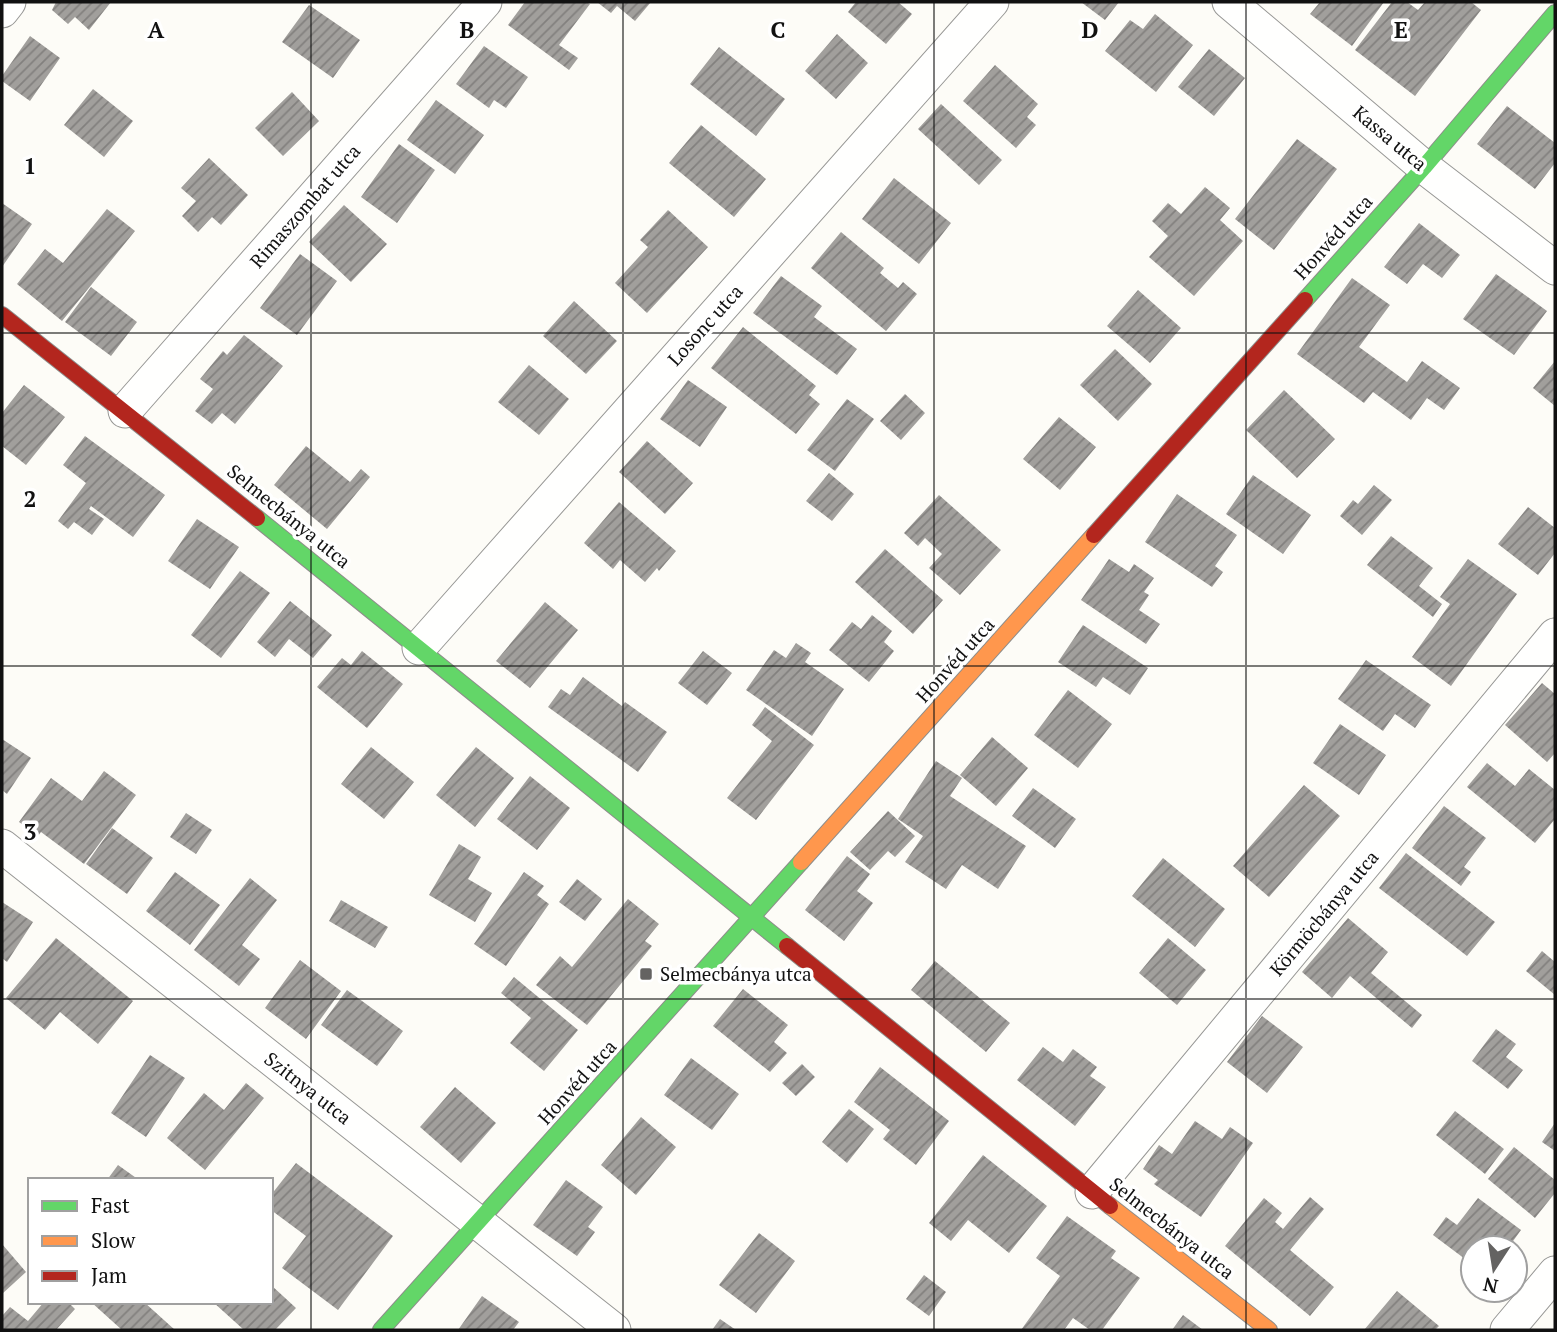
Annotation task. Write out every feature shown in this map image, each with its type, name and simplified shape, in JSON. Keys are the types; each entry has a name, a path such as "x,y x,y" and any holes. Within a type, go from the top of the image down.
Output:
{"street":[{"path":"2,11 9,2"},
{"name":"Rimaszombat utca","path":"125,411 485,2"},
{"name":"Losonc utca","path":"419,648 992,2"},
{"name":"Kassa utca","path":"1229,2 1423,167 1555,268"},
{"name":"Honvéd utca","path":"381,1330 754,917 1423,167 1555,13"},
{"name":"Selmecbánya utca","path":"2,315 754,917 1092,1192 1269,1330"},
{"name":"Körmöcbánya utca","path":"1092,1192 1555,635"},
{"name":"Szitnya utca","path":"2,846 614,1330"},
{"path":"1507,1330 1555,1273"}],"building":[{"path":"56,2 111,2 89,30 75,17 68,24 52,10"},
{"path":"525,2 590,4 559,45 578,58 569,70 508,25"},
{"path":"597,2 651,2 635,21 617,6 611,13"},
{"path":"856,2 898,2 912,14 886,44 848,12"},
{"path":"1081,2 1119,2 1105,20"},
{"path":"1320,2 1384,2 1352,46 1310,14"},
{"path":"1392,2 1407,2 1418,10 1425,2 1471,2 1481,10 1415,96 1355,50"},
{"path":"309,5 360,40 333,78 282,42"},
{"path":"1155,14 1193,45 1156,92 1105,51 1130,20 1143,29"},
{"path":"837,34 868,63 836,99 805,71"},
{"path":"30,36 60,58 30,101 2,81 2,76"},
{"path":"484,46 528,77 506,108 494,100 489,108 456,84"},
{"path":"719,47 785,99 756,136 690,84"},
{"path":"1209,49 1245,78 1214,116 1178,87"},
{"path":"995,65 1038,104 1027,117 1036,125 1016,148 963,101"},
{"path":"93,89 133,121 104,157 64,125"},
{"path":"292,92 319,121 283,156 255,128"},
{"path":"436,100 484,135 455,174 407,140"},
{"path":"941,104 1002,160 979,185 918,129"},
{"path":"1507,106 1555,143 1555,163 1535,189 1477,144"},
{"path":"701,125 766,179 734,217 669,163"},
{"path":"1297,139 1337,169 1274,250 1235,219"},
{"path":"399,144 435,170 397,223 361,197"},
{"path":"209,158 248,195 221,225 212,217 198,232 182,216 196,201 181,188"},
{"path":"894,178 951,223 919,264 862,219"},
{"path":"1205,187 1230,208 1220,220 1243,241 1194,296 1149,257 1168,236 1152,221 1168,203 1181,214"},
{"path":"2,203 32,224 2,267"},
{"path":"344,205 387,244 351,282 309,242"},
{"path":"107,209 135,231 62,321 17,284 45,249 63,263"},
{"path":"668,210 708,247 647,313 615,283 648,247 640,240"},
{"path":"1419,223 1460,255 1442,278 1423,264 1407,284 1384,267"},
{"path":"841,232 884,268 880,273 898,288 903,282 917,294 886,331 811,268"},
{"path":"300,254 337,281 297,335 260,308"},
{"path":"1496,274 1547,311 1514,355 1463,319"},
{"path":"781,276 822,306 814,317 857,349 837,375 753,313"},
{"path":"1352,278 1390,305 1359,347 1407,382 1422,361 1460,388 1444,410 1427,398 1411,420 1373,392 1364,403 1297,354"},
{"path":"91,287 137,322 111,356 65,322"},
{"path":"1138,290 1181,328 1150,363 1107,326"},
{"path":"574,301 617,341 586,374 543,336"},
{"path":"743,327 816,386 809,395 820,404 796,434 711,368"},
{"path":"244,335 283,366 235,424 222,413 212,424 195,411 213,389 200,379 223,351 227,355"},
{"path":"1115,349 1152,384 1118,421 1080,385"},
{"path":"1555,361 1555,406 1533,388"},
{"path":"529,365 569,399 539,435 498,402"},
{"path":"688,380 727,407 700,447 660,419"},
{"path":"24,385 65,417 26,465 2,446 2,413"},
{"path":"1284,390 1335,439 1297,478 1246,430"},
{"path":"905,394 925,413 901,440 880,421"},
{"path":"847,399 874,419 835,471 807,450"},
{"path":"1059,417 1096,447 1060,490 1023,459"},
{"path":"85,436 165,495 133,537 91,506 89,509 104,519 92,535 74,522 68,529 58,521 86,483 63,465"},
{"path":"647,441 693,483 665,514 619,472"},
{"path":"306,446 350,482 361,469 370,477 327,529 274,485"},
{"path":"829,473 854,494 832,521 806,501"},
{"path":"1253,475 1311,515 1283,554 1226,514"},
{"path":"1374,485 1392,500 1362,535 1340,516 1353,500 1358,504"},
{"path":"1177,494 1237,535 1215,566 1223,572 1212,587 1145,542"},
{"path":"939,495 1001,550 960,595 929,568 942,554 925,538 918,546 904,533"},
{"path":"619,502 676,551 659,571 657,568 645,582 620,560 613,569 584,543"},
{"path":"1528,507 1555,528 1555,553 1538,575 1498,544"},
{"path":"197,519 239,547 210,589 168,561"},
{"path":"1391,536 1433,568 1419,586 1442,604 1433,617 1367,565"},
{"path":"885,549 943,600 913,634 855,582"},
{"path":"1109,559 1129,572 1134,564 1154,578 1144,592 1149,595 1139,610 1160,624 1146,644 1081,600"},
{"path":"1468,559 1517,594 1451,686 1412,657 1450,604 1440,597"},
{"path":"240,571 270,593 221,658 191,635"},
{"path":"290,601 332,635 313,658 289,639 275,657 257,642"},
{"path":"545,602 578,630 530,688 496,661"},
{"path":"872,615 892,631 884,642 894,651 869,682 829,650 852,622 861,629"},
{"path":"1083,625 1148,668 1130,695 1103,677 1096,687 1058,662"},
{"path":"796,643 811,653 805,662 844,689 812,736 746,690 774,650 786,658"},
{"path":"362,651 403,684 367,728 317,687 342,658 351,665"},
{"path":"703,651 732,673 707,705 678,683"},
{"path":"1366,660 1431,705 1415,728 1395,714 1383,731 1338,699"},
{"path":"583,677 622,706 625,702 667,732 638,772 548,707 561,689 570,695"},
{"path":"1542,683 1555,694 1555,753 1547,762 1505,725"},
{"path":"1068,690 1112,724 1078,768 1034,735"},
{"path":"765,707 814,745 756,820 727,798 772,741 752,725"},
{"path":"1340,724 1386,755 1359,795 1313,763"},
{"path":"992,737 1028,768 996,806 960,775"},
{"path":"2,739 31,758 7,794 2,790"},
{"path":"371,747 414,782 384,819 341,784"},
{"path":"476,747 514,778 475,827 436,795"},
{"path":"936,761 962,778 950,796 1026,846 998,889 962,865 946,889 905,862 923,836 898,819"},
{"path":"1487,763 1515,786 1529,769 1555,790 1555,819 1535,843 1467,787"},
{"path":"104,771 136,795 84,864 41,832 38,836 19,822 51,778 82,801"},
{"path":"530,776 570,808 537,850 497,819"},
{"path":"1304,785 1340,816 1269,897 1233,866"},
{"path":"1033,788 1076,819 1055,848 1012,816"},
{"path":"1444,806 1486,838 1464,867 1471,872 1461,886 1412,848"},
{"path":"888,811 915,836 895,857 888,851 870,870 850,852"},
{"path":"186,813 212,830 196,854 170,837"},
{"path":"112,828 153,858 127,894 86,864"},
{"path":"459,844 481,857 468,879 492,893 475,922 429,895"},
{"path":"1406,853 1495,922 1467,956 1379,888"},
{"path":"847,856 870,874 857,891 873,903 844,941 805,910"},
{"path":"1163,858 1225,909 1195,947 1132,896"},
{"path":"175,872 220,905 190,945 146,911"},
{"path":"524,872 544,886 537,895 549,904 506,966 474,944"},
{"path":"250,878 277,900 242,945 260,959 239,986 194,950"},
{"path":"577,879 602,899 585,921 559,902"},
{"path":"628,899 659,924 645,941 652,946 587,1025 536,985 560,956 572,967"},
{"path":"341,900 388,927 375,948 329,921"},
{"path":"2,902 33,922 7,962 2,958"},
{"path":"1348,918 1388,952 1371,973 1422,1015 1412,1028 1350,976 1332,998 1302,972"},
{"path":"56,938 133,1001 98,1044 60,1012 45,1030 6,998"},
{"path":"1168,938 1206,970 1177,1005 1139,973"},
{"path":"1542,951 1555,962 1555,995 1526,971"},
{"path":"300,960 341,991 306,1039 265,1008"},
{"path":"935,961 1010,1023 986,1052 911,990"},
{"path":"514,977 578,1030 544,1071 510,1043 531,1018 501,993"},
{"path":"743,989 788,1025 774,1042 787,1053 770,1072 713,1026"},
{"path":"347,990 403,1031 377,1066 321,1025"},
{"path":"1262,1016 1303,1047 1267,1093 1227,1062"},
{"path":"1496,1029 1516,1044 1506,1057 1523,1070 1508,1089 1472,1061"},
{"path":"1043,1047 1063,1062 1073,1049 1097,1067 1090,1076 1106,1087 1075,1126 1017,1080"},
{"path":"150,1055 185,1078 146,1137 111,1113"},
{"path":"691,1058 739,1094 712,1130 664,1095"},
{"path":"802,1064 815,1077 796,1096 782,1083"},
{"path":"880,1067 949,1121 916,1165 883,1139 890,1130 854,1102"},
{"path":"246,1083 264,1098 205,1170 167,1138 204,1093 224,1110"},
{"path":"455,1087 496,1123 461,1163 420,1127"},
{"path":"849,1109 874,1129 847,1163 822,1142"},
{"path":"1455,1111 1504,1149 1485,1174 1436,1135"},
{"path":"641,1117 676,1147 636,1195 601,1165"},
{"path":"1195,1121 1222,1139 1230,1127 1253,1143 1201,1217 1154,1184 1158,1180 1143,1169 1159,1145 1172,1154"},
{"path":"1555,1123 1555,1151 1542,1142"},
{"path":"1514,1147 1555,1180 1555,1193 1535,1218 1488,1179"},
{"path":"983,1155 1047,1206 1009,1253 968,1220 951,1241 929,1223"},
{"path":"296,1163 393,1236 338,1310 282,1268 306,1236 273,1211 273,1192"},
{"path":"118,1165 136,1178 108,1178"},
{"path":"566,1180 603,1207 588,1227 595,1232 577,1256 533,1225"},
{"path":"1310,1197 1324,1209 1290,1250 1334,1287 1310,1316 1225,1246 1264,1198 1282,1213 1275,1222 1283,1229"},
{"path":"1478,1198 1521,1230 1518,1234 1459,1234 1459,1254 1433,1235 1446,1217 1457,1225"},
{"path":"1067,1216 1116,1251 1111,1258 1140,1278 1102,1330 1090,1330 1073,1318 1064,1330 1021,1330 1060,1276 1036,1258"},
{"path":"759,1233 795,1261 756,1313 719,1285"},
{"path":"2,1244 26,1272 2,1294"},
{"path":"924,1275 946,1292 929,1316 906,1299"},
{"path":"273,1287 296,1308 275,1330 244,1330 215,1304 273,1304"},
{"path":"1397,1291 1439,1326 1435,1330 1364,1330"},
{"path":"482,1296 519,1322 513,1330 458,1330"},
{"path":"42,1304 70,1304 75,1309 56,1330 2,1330 2,1316 10,1307 28,1321"},
{"path":"93,1304 146,1304 175,1330 122,1330"},
{"path":"1183,1315 1203,1330 1172,1330"},
{"path":"720,1319 736,1330 712,1330"}],"traffic: fast":[{"path":"1305,300 1424,167 1555,13"},
{"path":"257,518 787,946"},
{"path":"381,1330 801,862"}],"traffic: slow":[{"path":"801,862 1094,535"},
{"path":"1110,1206 1269,1330"}],"traffic: jam":[{"path":"1094,535 1305,300"},
{"path":"2,315 257,518"},
{"path":"787,946 1110,1206"}],"place":[{"name":"Selmecbánya utca","path":"646,974"}]}
